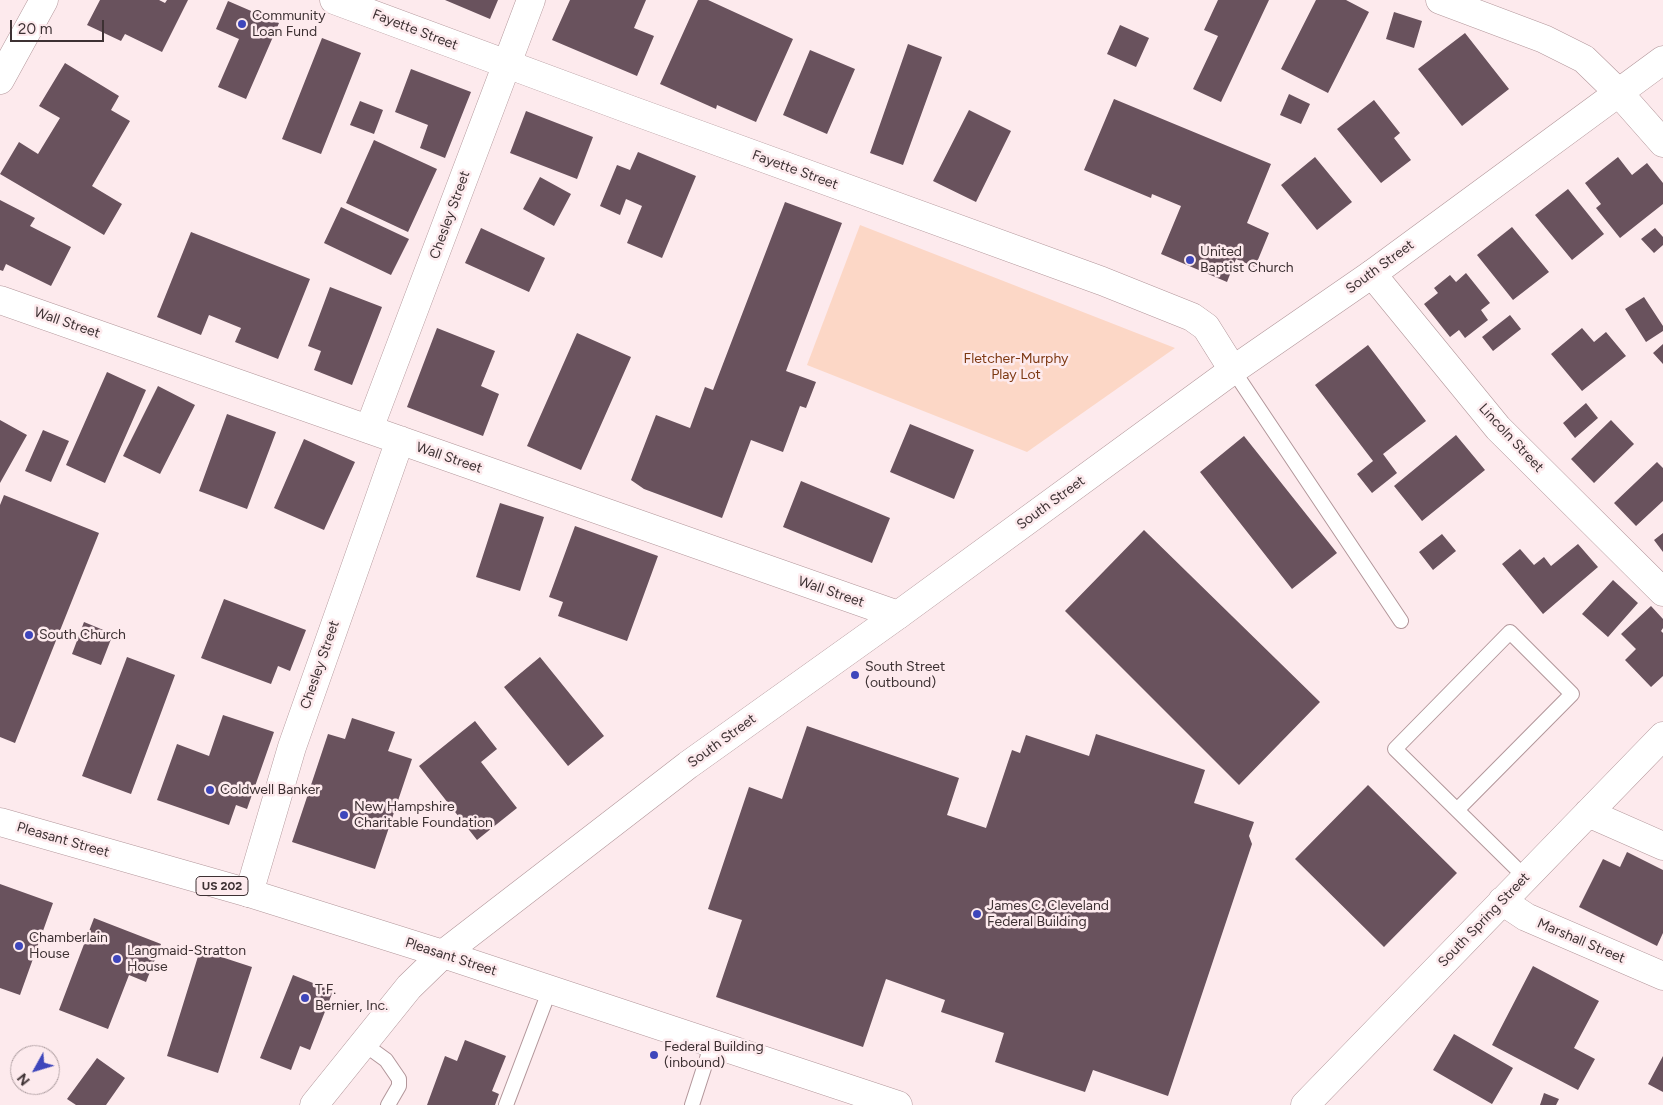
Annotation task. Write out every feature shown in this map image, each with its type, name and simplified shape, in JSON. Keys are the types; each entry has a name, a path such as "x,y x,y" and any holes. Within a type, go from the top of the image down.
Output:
{"street":[{"path":"0,80 44,0"},
{"name":"Fayette Street","path":"334,0 506,65 1102,280 1192,317 1206,327 1233,370"},
{"name":"Chesley Street","path":"369,429 531,0"},
{"path":"1440,0 1544,39 1584,59 1618,92 1663,143"},
{"name":"South Street","path":"314,1105 410,987 443,954 688,766 1233,370 1372,274 1663,60"},
{"name":"Lincoln Street","path":"1372,274 1498,428 1663,592"},
{"name":"Wall Street","path":"0,300 898,615"},
{"name":"Chesley Street","path":"249,893 292,747 400,440"},
{"name":"South Spring Street","path":"1305,1105 1663,736"},
{"path":"1588,813 1663,846"},
{"name":"Pleasant Street","path":"0,822 249,893 443,954 898,1105"},
{"name":"Marshall Street","path":"1502,900 1526,917 1663,976"}],"lane":[{"path":"1233,370 1401,621"},
{"path":"1458,810 1572,694 1510,632 1395,749 1525,877"},
{"path":"506,1105 550,989"},
{"path":"692,1105 712,1043"},
{"path":"364,1044 386,1060 399,1079 399,1086 388,1105"}],"green space":[{"name":"Fletcher-Murphy Play Lot","path":"860,225 1175,348 1027,452 807,365"}],"building":[{"path":"100,0 159,0 165,3 167,0 188,0 162,52 125,34 121,41 87,25"},
{"path":"445,0 498,0 490,19"},
{"path":"570,0 646,0 634,28 654,36 637,76 552,40"},
{"path":"698,0 708,0 793,39 756,122 717,105 716,109 660,84"},
{"path":"1218,0 1269,0 1221,102 1193,89 1218,36 1204,30"},
{"path":"1316,0 1346,0 1369,12 1328,93 1281,69"},
{"path":"228,1 279,23 246,99 218,87 239,39 216,29"},
{"path":"1394,12 1422,21 1414,48 1386,39"},
{"path":"1120,25 1149,38 1136,67 1107,54"},
{"path":"1465,33 1509,89 1462,126 1418,69"},
{"path":"322,38 361,53 321,154 282,139"},
{"path":"908,44 942,57 903,165 870,153"},
{"path":"810,50 855,69 827,134 783,115"},
{"path":"65,63 119,96 111,110 130,121 92,186 122,204 104,235 0,174 19,142 38,154 60,118 39,106"},
{"path":"411,69 471,92 445,158 420,148 428,125 395,112"},
{"path":"1289,94 1310,104 1301,124 1280,115"},
{"path":"1114,99 1271,164 1247,223 1269,233 1255,267 1236,259 1227,282 1161,254 1181,206 1152,194 1151,198 1084,170"},
{"path":"1374,100 1400,133 1394,138 1411,160 1381,183 1337,129"},
{"path":"360,101 383,110 374,134 350,125"},
{"path":"969,110 1011,131 976,202 933,181"},
{"path":"526,111 593,137 577,179 510,153"},
{"path":"374,140 437,169 408,232 346,203"},
{"path":"638,152 696,176 662,258 627,243 642,206 626,199 620,215 600,206 617,165 630,170"},
{"path":"1315,157 1352,202 1317,230 1281,185"},
{"path":"1618,157 1632,175 1647,163 1663,183 1663,204 1620,238 1596,208 1601,204 1585,183"},
{"path":"540,177 571,194 554,226 523,209"},
{"path":"1568,189 1604,234 1572,260 1535,215"},
{"path":"0,200 35,218 30,226 71,247 51,286 6,264 3,271 0,270"},
{"path":"785,202 842,223 786,371 816,382 806,408 800,406 783,452 751,440 722,518 644,489 631,480 656,415 690,428 705,387 713,390"},
{"path":"341,207 409,239 391,275 324,243"},
{"path":"1512,227 1549,272 1513,300 1477,255"},
{"path":"481,228 545,258 529,292 465,263"},
{"path":"1655,228 1663,237 1663,245 1654,253 1641,239"},
{"path":"191,232 310,279 278,359 235,342 241,328 209,315 201,335 157,317"},
{"path":"1466,273 1490,303 1481,310 1488,320 1465,338 1459,330 1450,337 1424,304 1438,293 1434,288 1450,275 1456,282"},
{"path":"330,287 382,307 352,385 314,370 321,351 308,346"},
{"path":"1644,297 1663,326 1663,331 1646,342 1625,309"},
{"path":"1510,315 1521,329 1493,351 1482,337"},
{"path":"437,328 495,351 481,386 499,394 483,436 407,407"},
{"path":"1582,328 1594,342 1606,332 1626,356 1582,391 1551,354"},
{"path":"577,333 631,357 581,470 527,446"},
{"path":"1663,344 1663,364 1653,353"},
{"path":"1368,345 1426,421 1383,454 1397,473 1372,493 1357,474 1373,461 1315,385"},
{"path":"107,372 146,390 105,483 66,465"},
{"path":"158,386 195,405 160,474 123,456"},
{"path":"1586,403 1598,418 1575,438 1563,423"},
{"path":"227,414 276,432 247,509 199,491"},
{"path":"0,420 27,435 0,483"},
{"path":"1611,420 1634,444 1594,483 1571,459"},
{"path":"910,424 974,450 954,499 890,472"},
{"path":"43,430 69,441 51,482 25,471"},
{"path":"1456,435 1485,470 1422,521 1394,486"},
{"path":"1244,436 1337,553 1292,589 1200,472"},
{"path":"304,439 355,462 324,530 274,508"},
{"path":"1657,462 1663,468 1663,501 1636,526 1614,503"},
{"path":"801,481 890,518 872,563 783,527"},
{"name":"South Church","path":"4,495 99,533 15,743 0,737 0,505"},
{"path":"500,503 544,517 520,591 476,577"},
{"path":"575,526 658,556 627,641 558,616 563,602 549,597"},
{"path":"1144,530 1320,702 1239,785 1065,611"},
{"path":"1663,533 1663,552 1654,540"},
{"path":"1442,534 1456,551 1433,570 1419,552"},
{"path":"1578,544 1598,567 1543,614 1502,564 1520,549 1534,565 1544,557 1551,566"},
{"path":"1613,580 1638,603 1608,637 1582,614"},
{"path":"224,599 306,630 290,671 278,666 271,684 201,658"},
{"path":"1651,606 1663,619 1661,631 1663,633 1663,676 1651,687 1625,660 1636,649 1621,634"},
{"path":"84,622 113,634 101,665 72,654"},
{"path":"127,657 175,675 131,794 82,776"},
{"path":"540,657 604,736 568,766 504,687"},
{"path":"223,715 274,732 247,809 236,805 229,825 157,800 177,744 209,756"},
{"path":"352,718 395,732 388,751 412,759 375,869 292,842 328,734 345,739"},
{"path":"475,721 497,749 481,762 517,808 477,840 419,766"},
{"name":"James C. Cleveland Federal Building","path":"807,726 959,778 947,815 986,828 1012,750 1020,753 1026,735 1089,756 1096,734 1205,770 1194,803 1254,822 1249,836 1252,844 1168,1096 1093,1070 1085,1092 995,1062 1004,1033 941,1012 945,1000 886,979 863,1047 716,997 742,920 708,909 749,787 782,799"},
{"path":"1368,785 1457,873 1384,947 1295,859"},
{"path":"1627,852 1663,870 1663,933 1657,946 1579,907 1603,859 1620,867"},
{"name":"Chamberlain House","path":"0,884 53,903 20,995 0,988"},
{"name":"Langmaid-Stratton House","path":"94,918 161,944 146,982 129,975 108,1029 59,1010"},
{"path":"200,950 252,967 218,1073 167,1056"},
{"path":"1533,966 1599,1001 1574,1048 1595,1059 1578,1090 1492,1045"},
{"path":"293,975 333,991 310,1050 300,1046 291,1070 260,1058"},
{"path":"1454,1034 1513,1068 1492,1104 1433,1070"},
{"path":"465,1040 506,1056 492,1091 499,1094 495,1105 427,1105 445,1056 457,1061"},
{"path":"1663,1056 1663,1092 1648,1084"},
{"path":"97,1058 125,1078 106,1105 76,1105 67,1099"},
{"path":"1544,1093 1559,1099 1556,1105 1540,1105"}],"place":[{"name":"Community Loan Fund","path":"242,24"},
{"name":"United Baptist Church","path":"1190,260"},
{"name":"South Church","path":"29,635"},
{"name":"South Street (outbound)","path":"855,675"},
{"name":"Coldwell Banker","path":"210,790"},
{"name":"New Hampshire Charitable Foundation","path":"344,815"},
{"name":"James C. Cleveland Federal Building","path":"977,914"},
{"name":"Chamberlain House","path":"19,946"},
{"name":"Langmaid-Stratton House","path":"117,959"},
{"name":"T.F. Bernier, Inc.","path":"305,998"},
{"name":"Federal Building (inbound)","path":"654,1055"}]}
